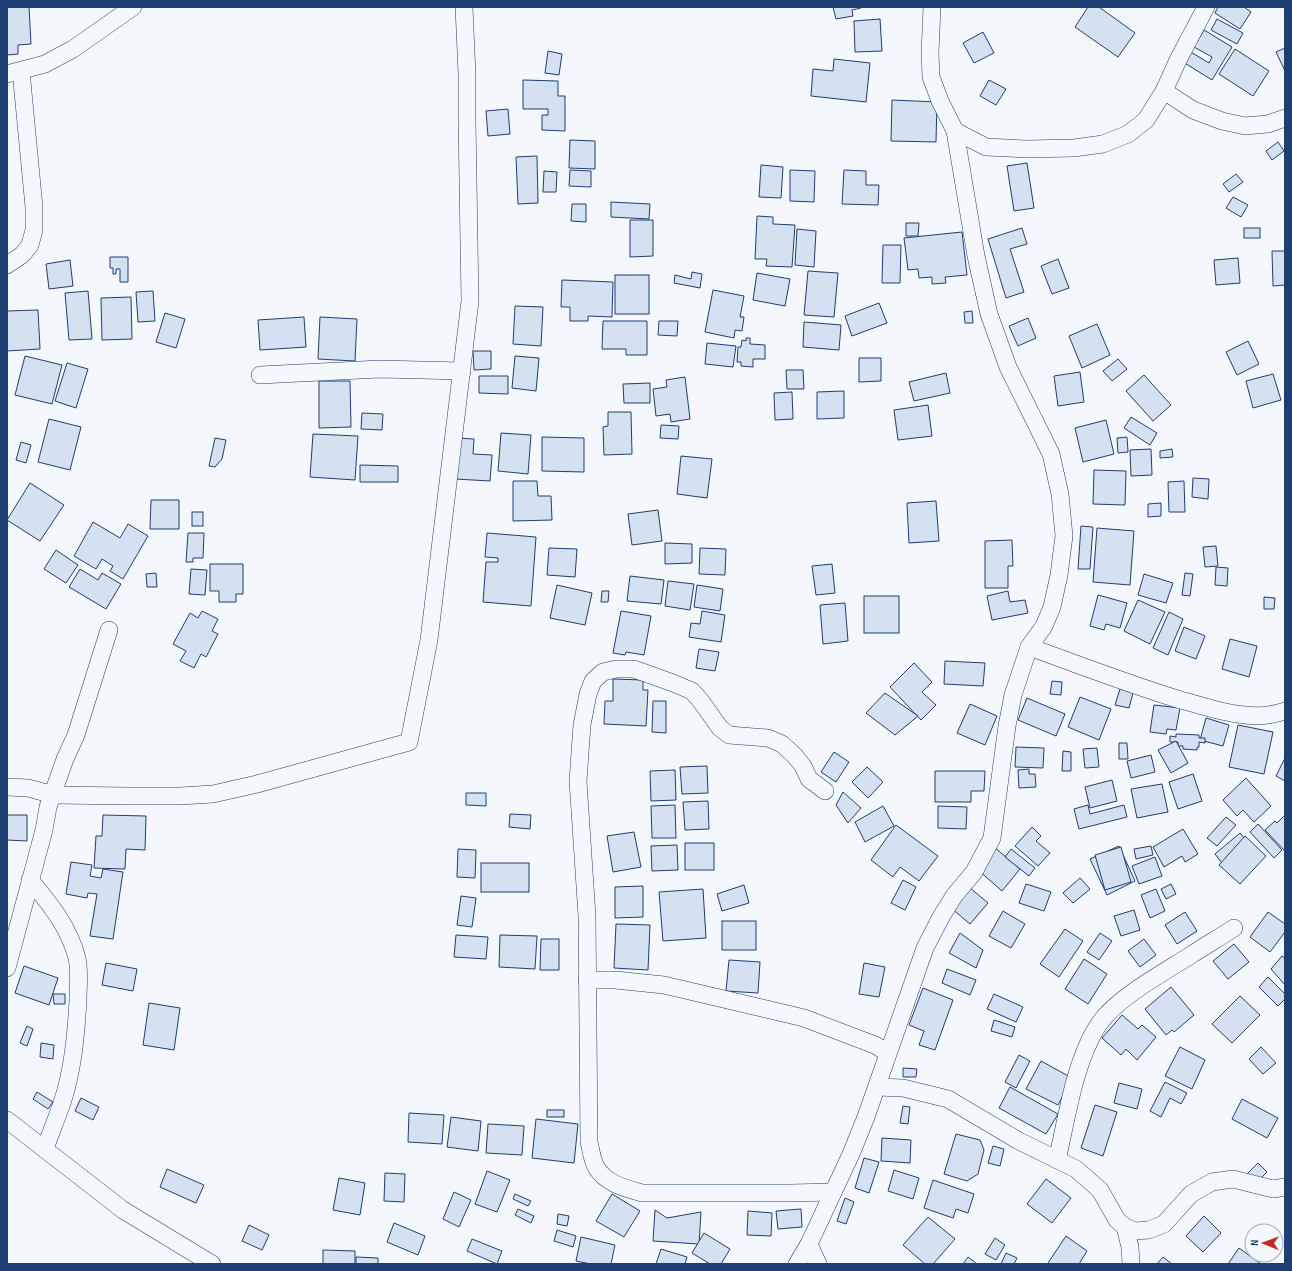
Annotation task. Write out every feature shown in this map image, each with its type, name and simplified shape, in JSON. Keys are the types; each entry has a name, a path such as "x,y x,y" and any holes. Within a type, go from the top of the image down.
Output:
{"street":[{"path":"7,265 22,255 30,245 34,230 34,207 14,72 45,64 73,49 133,7"},
{"path":"7,787 28,788 54,795 128,796 213,794 257,784 409,742 429,640 470,301 467,75 464,7"},
{"path":"797,1264 809,1244 851,1154 877,1087 925,948 941,917 954,896 974,872 992,838 1007,726 1013,695 1029,647 1044,626 1052,607 1059,575 1064,536 1060,494 1051,454 1008,367 989,314 976,256 955,130 940,101 932,77 930,53 932,7"},
{"path":"955,130 986,147 1027,148 1074,148 1103,144 1128,134 1146,120 1164,91 1178,60 1206,7"},
{"path":"1164,91 1192,110 1222,121 1245,126 1268,124 1285,118"},
{"path":"260,375 380,369 462,371"},
{"path":"7,968 48,808 54,795 65,759 76,735 109,630"},
{"path":"1029,647 1126,682 1208,708 1245,716 1260,716 1285,711"},
{"path":"825,791 809,779 803,766 782,744 768,738 729,735 720,728 692,691 634,669 616,669 603,672 593,681 588,694 582,725 578,781 586,909 589,1142 596,1166 608,1180 620,1187 642,1193 834,1192"},
{"path":"30,880 56,912 70,937 77,959 78,976 77,1010 70,1071 62,1103 45,1149"},
{"path":"1057,1160 1079,1069 1088,1042 1098,1025 1128,995 1234,928"},
{"path":"587,980 615,980 664,985 804,1018 859,1038 888,1053"},
{"path":"877,1087 903,1088 948,1099 1019,1141 1076,1169 1100,1190 1117,1220 1125,1227 1135,1231 1149,1230 1164,1224 1191,1194 1212,1182 1233,1179 1273,1189 1285,1187"},
{"path":"7,1120 123,1210 212,1264"},
{"path":"1125,1227 1130,1247 1131,1264"},
{"path":"809,1244 818,1264"}],"building":[{"path":"7,7 29,7 31,44 18,45 18,54 7,55"},
{"path":"833,7 861,8 852,10 853,16 836,19"},
{"path":"1088,7 1099,7 1135,33 1118,57 1075,27"},
{"path":"1218,7 1244,7 1251,12 1240,29 1215,13"},
{"path":"880,19 882,51 855,52 854,21"},
{"path":"1217,19 1243,33 1237,44 1211,30"},
{"path":"1204,30 1232,47 1212,80 1183,62 1189,51 1209,63 1212,57 1194,47"},
{"path":"983,32 994,53 974,63 963,43"},
{"path":"1285,48 1285,71 1276,52"},
{"path":"1235,49 1269,71 1253,96 1219,74"},
{"path":"548,51 562,54 559,75 545,73"},
{"path":"834,59 870,63 866,102 811,96 813,69 833,71"},
{"path":"523,80 558,81 558,96 565,96 565,131 542,130 542,115 548,115 548,109 523,109"},
{"path":"989,80 1006,89 996,105 980,96"},
{"path":"892,100 937,102 936,142 891,141"},
{"path":"508,109 510,134 488,136 486,111"},
{"path":"570,140 595,141 595,169 569,168"},
{"path":"1278,142 1284,151 1272,160 1266,151"},
{"path":"537,156 538,203 518,204 516,157"},
{"path":"1027,163 1034,208 1014,211 1007,166"},
{"path":"761,165 783,167 781,198 759,197"},
{"path":"570,170 591,171 591,187 569,186"},
{"path":"790,170 815,171 814,202 790,201"},
{"path":"844,170 866,171 866,185 879,185 878,205 842,204"},
{"path":"544,171 557,172 556,192 543,192"},
{"path":"1236,174 1243,182 1229,192 1223,184"},
{"path":"1233,197 1248,205 1241,217 1226,208"},
{"path":"611,202 650,204 649,219 611,217"},
{"path":"572,204 586,204 586,222 571,221"},
{"path":"757,216 773,217 773,224 795,225 792,267 766,266 767,259 755,259"},
{"path":"630,220 653,220 653,256 630,257"},
{"path":"906,223 919,223 918,236 906,236"},
{"path":"1022,228 1027,244 1010,249 1024,292 1006,298 988,239"},
{"path":"1244,228 1260,228 1260,238 1244,238"},
{"path":"797,229 816,231 814,267 795,265"},
{"path":"962,232 967,275 945,277 946,283 932,284 932,277 919,278 918,269 908,270 904,238"},
{"path":"883,245 901,245 900,283 882,283"},
{"path":"1272,251 1285,251 1285,285 1273,286"},
{"path":"110,257 128,257 128,282 120,282 120,269 116,269 116,274 113,274 113,268 110,268"},
{"path":"1238,258 1240,283 1216,285 1214,260"},
{"path":"1058,259 1069,288 1052,294 1041,266"},
{"path":"70,260 73,286 49,289 46,264"},
{"path":"808,271 838,273 834,317 804,315"},
{"path":"692,272 702,274 700,288 674,283 675,275 691,279"},
{"path":"757,273 790,279 785,306 753,300"},
{"path":"615,275 649,275 649,314 615,314"},
{"path":"562,280 613,282 612,317 588,316 588,321 570,321 570,307 561,307"},
{"path":"713,290 744,296 740,317 744,317 742,331 735,330 734,338 705,332"},
{"path":"88,291 92,339 69,340 65,293"},
{"path":"153,291 155,321 138,322 136,292"},
{"path":"131,297 132,339 102,340 101,298"},
{"path":"879,303 887,323 852,336 845,316"},
{"path":"515,306 543,307 541,346 513,344"},
{"path":"38,310 40,349 7,351 7,311"},
{"path":"972,311 973,323 965,323 964,312"},
{"path":"165,313 185,319 176,348 156,342"},
{"path":"304,317 306,347 260,350 258,320"},
{"path":"320,317 357,319 355,361 318,359"},
{"path":"1028,318 1036,338 1018,346 1009,326"},
{"path":"603,321 647,321 647,355 626,355 626,349 602,349"},
{"path":"659,321 678,321 677,336 658,335"},
{"path":"804,322 841,325 839,350 803,347"},
{"path":"1097,324 1110,355 1082,368 1069,336"},
{"path":"746,338 750,338 750,344 765,345 765,359 753,359 753,367 741,366 741,362 737,362 738,347 741,347 742,340 746,341"},
{"path":"1248,341 1259,364 1237,375 1226,352"},
{"path":"707,343 736,346 733,367 705,364"},
{"path":"473,351 491,351 491,369 474,370"},
{"path":"25,356 62,365 52,404 15,395"},
{"path":"515,356 539,358 536,391 512,388"},
{"path":"859,358 881,358 881,381 859,382"},
{"path":"1118,359 1127,369 1112,381 1103,371"},
{"path":"67,363 88,369 76,408 55,401"},
{"path":"786,370 803,370 804,389 787,389"},
{"path":"1080,372 1084,402 1058,406 1054,376"},
{"path":"946,373 950,393 914,401 909,382"},
{"path":"1273,374 1281,400 1253,408 1246,381"},
{"path":"1144,375 1171,405 1153,421 1126,391"},
{"path":"479,376 508,376 508,394 479,393"},
{"path":"685,377 690,419 671,422 670,414 656,416 653,389 667,387 666,380"},
{"path":"319,381 350,381 351,427 319,428"},
{"path":"650,383 650,403 624,403 623,384"},
{"path":"844,391 844,418 817,419 817,392"},
{"path":"792,392 793,419 775,420 774,393"},
{"path":"928,405 932,436 898,440 894,410"},
{"path":"608,412 631,412 632,454 604,455 603,427 608,426"},
{"path":"362,413 383,414 382,430 361,429"},
{"path":"1131,417 1157,433 1150,445 1124,428"},
{"path":"49,419 81,427 70,470 38,462"},
{"path":"1106,420 1114,454 1083,462 1075,428"},
{"path":"661,425 679,426 678,439 660,438"},
{"path":"501,433 531,435 528,474 498,471"},
{"path":"313,434 358,436 355,480 310,477"},
{"path":"542,437 584,438 584,472 542,471"},
{"path":"1127,437 1128,452 1118,453 1117,438"},
{"path":"215,438 226,440 222,459 215,467 209,466"},
{"path":"457,438 474,439 473,454 492,455 490,481 455,479"},
{"path":"21,442 31,445 26,463 16,460"},
{"path":"1151,449 1152,475 1131,476 1130,450"},
{"path":"1172,449 1173,457 1160,458 1160,451"},
{"path":"681,456 712,459 707,498 677,494"},
{"path":"360,465 398,466 398,482 360,482"},
{"path":"1094,470 1126,471 1125,505 1093,504"},
{"path":"1193,478 1209,479 1208,499 1192,497"},
{"path":"513,481 537,481 538,496 551,496 552,520 513,521"},
{"path":"1184,481 1185,512 1169,512 1168,482"},
{"path":"30,483 64,505 40,541 7,520"},
{"path":"151,500 179,500 179,529 150,529"},
{"path":"936,501 939,541 909,543 907,503"},
{"path":"1161,503 1161,516 1148,517 1148,504"},
{"path":"658,510 662,541 632,545 628,514"},
{"path":"192,512 203,512 203,526 192,526"},
{"path":"93,522 120,538 128,524 148,536 123,579 110,571 113,566 102,559 96,569 74,556"},
{"path":"1081,526 1093,527 1090,569 1078,569"},
{"path":"1097,528 1134,531 1130,585 1093,582"},
{"path":"188,533 204,533 203,558 193,558 193,562 186,562"},
{"path":"487,533 536,537 531,606 483,602 486,562 498,562 498,558 485,557"},
{"path":"1012,540 1013,566 1008,566 1008,588 985,588 985,541"},
{"path":"665,543 692,544 692,563 665,564"},
{"path":"1216,546 1218,566 1205,567 1203,547"},
{"path":"549,548 577,549 575,577 547,575"},
{"path":"700,548 726,549 725,575 699,574"},
{"path":"56,550 78,565 66,583 44,569"},
{"path":"210,564 243,564 243,594 236,594 236,602 219,602 219,591 210,591"},
{"path":"832,564 835,593 816,595 812,566"},
{"path":"1216,567 1228,568 1227,586 1215,585"},
{"path":"80,569 98,580 102,573 121,584 106,609 69,587"},
{"path":"191,569 207,570 205,595 189,594"},
{"path":"156,573 157,587 147,587 146,574"},
{"path":"1185,573 1193,574 1190,596 1182,595"},
{"path":"1144,574 1173,583 1166,603 1138,595"},
{"path":"630,576 664,580 661,604 627,601"},
{"path":"668,581 694,584 690,610 665,606"},
{"path":"557,585 592,593 585,625 550,618"},
{"path":"697,585 723,589 720,611 694,607"},
{"path":"602,591 609,591 608,602 601,602"},
{"path":"1008,591 1010,602 1025,600 1028,613 992,620 987,596"},
{"path":"1098,595 1127,603 1120,628 1106,624 1104,630 1090,626"},
{"path":"864,596 899,596 899,633 864,633"},
{"path":"1264,597 1275,598 1274,609 1264,609"},
{"path":"1138,600 1165,612 1150,644 1124,631"},
{"path":"845,603 848,641 823,644 820,605"},
{"path":"202,611 218,619 212,631 218,634 206,657 201,654 194,668 180,661 186,651 173,644 190,613 198,618"},
{"path":"621,611 651,616 644,655 626,652 625,655 613,653"},
{"path":"702,611 725,615 721,642 689,637 691,623 700,624"},
{"path":"1169,612 1183,619 1168,655 1153,648"},
{"path":"1184,627 1205,636 1196,659 1175,651"},
{"path":"1230,639 1257,646 1249,677 1222,669"},
{"path":"699,649 719,652 715,671 696,668"},
{"path":"945,661 985,663 983,686 944,684"},
{"path":"914,663 932,682 922,692 936,705 921,720 890,687"},
{"path":"613,679 643,680 643,690 648,690 646,726 604,724 605,701 613,701"},
{"path":"1052,681 1062,682 1061,695 1050,694"},
{"path":"1120,689 1133,693 1129,708 1115,705"},
{"path":"885,693 918,716 895,735 866,713"},
{"path":"1080,697 1111,709 1099,740 1068,727"},
{"path":"1027,698 1065,714 1056,736 1018,720"},
{"path":"653,701 666,701 666,733 652,732"},
{"path":"970,704 997,716 985,745 957,733"},
{"path":"1154,705 1180,708 1176,730 1167,729 1166,734 1150,732"},
{"path":"1206,718 1229,725 1223,746 1200,740"},
{"path":"1238,725 1273,732 1264,774 1229,767"},
{"path":"1176,734 1199,735 1199,738 1205,738 1205,743 1199,742 1199,747 1197,747 1197,750 1183,749 1183,746 1178,746 1178,742 1170,742 1170,736 1176,737"},
{"path":"1176,741 1188,763 1171,773 1158,750"},
{"path":"1119,743 1127,743 1128,759 1119,759"},
{"path":"1016,747 1044,748 1043,768 1015,767"},
{"path":"1097,748 1099,767 1085,768 1083,749"},
{"path":"1063,751 1071,752 1071,771 1062,771"},
{"path":"834,752 849,762 836,782 821,772"},
{"path":"1151,755 1155,772 1131,778 1127,761"},
{"path":"1285,758 1285,781 1276,776"},
{"path":"707,766 708,793 682,794 680,767"},
{"path":"867,767 883,782 868,798 852,782"},
{"path":"1029,769 1029,774 1035,774 1036,787 1019,788 1018,770"},
{"path":"675,770 676,800 651,801 650,771"},
{"path":"935,771 985,771 984,791 971,791 971,802 935,802"},
{"path":"1193,774 1202,801 1178,809 1169,782"},
{"path":"1246,778 1271,806 1254,822 1243,810 1237,816 1223,800"},
{"path":"1112,780 1117,801 1090,808 1085,787"},
{"path":"1162,784 1168,812 1137,818 1131,789"},
{"path":"843,792 861,808 848,823 836,805"},
{"path":"466,793 486,793 486,806 466,805"},
{"path":"708,801 709,829 685,830 683,802"},
{"path":"675,805 676,838 652,838 651,806"},
{"path":"1088,805 1090,814 1124,805 1127,817 1079,829 1074,809"},
{"path":"883,806 894,826 865,842 855,822"},
{"path":"938,806 967,807 966,829 938,828"},
{"path":"510,814 531,815 530,829 509,827"},
{"path":"7,815 27,815 27,841 7,840"},
{"path":"103,815 146,816 145,850 126,849 125,869 94,868 96,836 102,836"},
{"path":"1285,815 1285,851 1265,830 1275,821 1277,823"},
{"path":"1226,817 1236,825 1217,846 1207,838"},
{"path":"1258,824 1282,850 1274,858 1250,832"},
{"path":"896,825 938,856 919,881 900,867 893,877 871,860"},
{"path":"1032,827 1041,836 1036,841 1050,853 1038,866 1015,846"},
{"path":"1183,829 1198,854 1185,862 1182,856 1164,867 1153,847"},
{"path":"634,832 641,867 613,872 607,836"},
{"path":"1240,833 1254,850 1228,871 1215,854"},
{"path":"1245,836 1266,856 1240,884 1219,865"},
{"path":"685,843 714,843 714,870 685,870"},
{"path":"677,845 678,870 652,871 651,846"},
{"path":"1119,846 1135,881 1107,895 1090,859"},
{"path":"1151,846 1153,855 1136,859 1134,849"},
{"path":"994,847 1020,869 1002,891 977,869"},
{"path":"1121,847 1131,882 1105,890 1095,855"},
{"path":"458,849 476,850 475,878 457,877"},
{"path":"1011,849 1035,868 1029,876 1005,857"},
{"path":"1155,857 1162,876 1139,884 1132,866"},
{"path":"71,862 92,865 90,876 101,878 103,869 123,872 113,939 90,936 97,894 88,893 87,898 66,894"},
{"path":"481,863 529,863 529,892 481,892"},
{"path":"1080,878 1090,889 1073,903 1063,893"},
{"path":"903,880 916,887 905,910 891,903"},
{"path":"1026,884 1051,892 1044,911 1019,903"},
{"path":"1171,884 1176,894 1166,899 1161,889"},
{"path":"744,885 749,903 722,911 717,894"},
{"path":"643,886 643,917 615,918 615,887"},
{"path":"969,887 988,903 970,924 951,908"},
{"path":"703,889 706,938 663,941 659,892"},
{"path":"1156,889 1165,911 1150,918 1141,895"},
{"path":"461,896 476,898 472,927 457,925"},
{"path":"1134,910 1140,930 1121,936 1114,916"},
{"path":"1003,911 1025,924 1011,948 989,936"},
{"path":"1185,912 1197,931 1177,944 1165,925"},
{"path":"1268,912 1285,924 1285,932 1270,952 1250,937"},
{"path":"722,921 756,921 756,950 722,950"},
{"path":"616,924 650,925 648,970 614,968"},
{"path":"1065,929 1083,941 1059,977 1040,964"},
{"path":"960,933 983,950 976,968 949,953"},
{"path":"1100,933 1112,941 1099,960 1087,952"},
{"path":"456,935 488,937 486,959 454,957"},
{"path":"500,935 537,936 535,969 499,967"},
{"path":"541,939 559,939 559,970 540,970"},
{"path":"1144,939 1156,955 1140,967 1128,951"},
{"path":"1234,944 1249,962 1228,979 1213,961"},
{"path":"1282,956 1285,958 1285,985 1271,969"},
{"path":"1084,959 1107,974 1088,1004 1065,989"},
{"path":"729,960 760,962 758,993 726,991"},
{"path":"106,963 137,969 133,991 102,985"},
{"path":"864,963 885,967 879,997 859,994"},
{"path":"24,966 58,978 49,1005 15,993"},
{"path":"947,969 976,980 970,995 942,983"},
{"path":"1268,977 1285,994 1285,999 1278,1006 1259,987"},
{"path":"1171,987 1194,1015 1174,1032 1172,1030 1166,1035 1145,1009"},
{"path":"923,988 953,1000 935,1050 919,1045 924,1031 909,1025"},
{"path":"53,994 65,994 65,1004 54,1004"},
{"path":"994,994 1023,1007 1016,1022 987,1009"},
{"path":"1240,996 1260,1015 1232,1043 1212,1024"},
{"path":"149,1003 180,1008 174,1050 143,1045"},
{"path":"1122,1015 1138,1029 1142,1025 1156,1037 1137,1060 1126,1049 1121,1055 1102,1038"},
{"path":"994,1020 1015,1027 1012,1037 991,1031"},
{"path":"27,1026 33,1029 27,1046 20,1043"},
{"path":"41,1043 54,1045 53,1059 40,1057"},
{"path":"1180,1047 1205,1060 1192,1089 1165,1076"},
{"path":"1261,1047 1276,1063 1263,1074 1249,1059"},
{"path":"1019,1055 1030,1061 1016,1088 1005,1082"},
{"path":"1041,1061 1072,1078 1058,1105 1026,1089"},
{"path":"903,1068 917,1069 916,1077 903,1077"},
{"path":"1165,1082 1187,1093 1181,1104 1170,1098 1161,1117 1150,1111"},
{"path":"1119,1083 1142,1089 1137,1109 1114,1103"},
{"path":"1010,1087 1058,1114 1046,1134 999,1108"},
{"path":"37,1092 53,1102 48,1109 33,1099"},
{"path":"81,1098 99,1107 93,1120 75,1111"},
{"path":"1242,1099 1278,1118 1267,1138 1232,1119"},
{"path":"1095,1105 1117,1112 1103,1156 1081,1148"},
{"path":"903,1106 910,1107 908,1124 900,1123"},
{"path":"547,1110 564,1110 564,1117 547,1117"},
{"path":"409,1113 444,1115 442,1144 408,1142"},
{"path":"451,1117 481,1121 478,1151 447,1147"},
{"path":"536,1119 578,1124 574,1163 532,1158"},
{"path":"488,1124 524,1126 522,1155 486,1153"},
{"path":"956,1134 980,1140 984,1150 978,1174 967,1181 944,1174"},
{"path":"882,1138 911,1140 910,1163 881,1161"},
{"path":"993,1146 1004,1149 1000,1166 988,1163"},
{"path":"864,1158 879,1162 869,1193 855,1188"},
{"path":"1258,1163 1267,1172 1255,1184 1246,1175"},
{"path":"167,1169 204,1185 196,1203 160,1187"},
{"path":"894,1170 919,1178 913,1199 888,1191"},
{"path":"487,1171 510,1180 497,1212 475,1204"},
{"path":"385,1173 405,1174 404,1202 384,1201"},
{"path":"339,1178 365,1183 360,1215 333,1210"},
{"path":"1046,1179 1071,1198 1052,1223 1027,1204"},
{"path":"933,1180 974,1194 968,1213 956,1209 953,1218 924,1208"},
{"path":"454,1192 471,1200 459,1227 443,1219"},
{"path":"515,1194 531,1201 528,1206 513,1199"},
{"path":"612,1194 640,1211 624,1237 596,1221"},
{"path":"845,1198 854,1202 846,1224 837,1221"},
{"path":"518,1209 534,1216 531,1223 515,1215"},
{"path":"801,1209 802,1227 778,1229 776,1211"},
{"path":"655,1210 667,1218 701,1212 699,1244 653,1241"},
{"path":"748,1211 772,1213 771,1236 747,1235"},
{"path":"558,1214 569,1216 567,1226 557,1224"},
{"path":"1204,1216 1221,1233 1203,1252 1186,1236"},
{"path":"928,1217 955,1239 933,1264 925,1264 903,1245"},
{"path":"394,1223 425,1236 418,1255 387,1242"},
{"path":"249,1225 269,1235 262,1250 242,1241"},
{"path":"557,1230 576,1236 573,1247 554,1241"},
{"path":"704,1233 730,1249 721,1264 710,1264 692,1253"},
{"path":"1066,1236 1087,1251 1079,1264 1049,1264 1048,1263"},
{"path":"581,1237 615,1245 611,1264 591,1264 576,1261"},
{"path":"995,1238 1005,1245 996,1260 985,1254"},
{"path":"472,1239 502,1251 497,1264 467,1251"},
{"path":"1239,1248 1244,1252 1244,1263 1261,1264 1228,1264"},
{"path":"661,1249 687,1257 685,1264 656,1264"},
{"path":"323,1250 355,1251 355,1264 323,1264"},
{"path":"1006,1253 1017,1258 1014,1264 1001,1264"},
{"path":"356,1257 378,1258 378,1264 356,1264"},
{"path":"968,1257 977,1264 963,1264"},
{"path":"1163,1257 1172,1264 1157,1264"}]}
